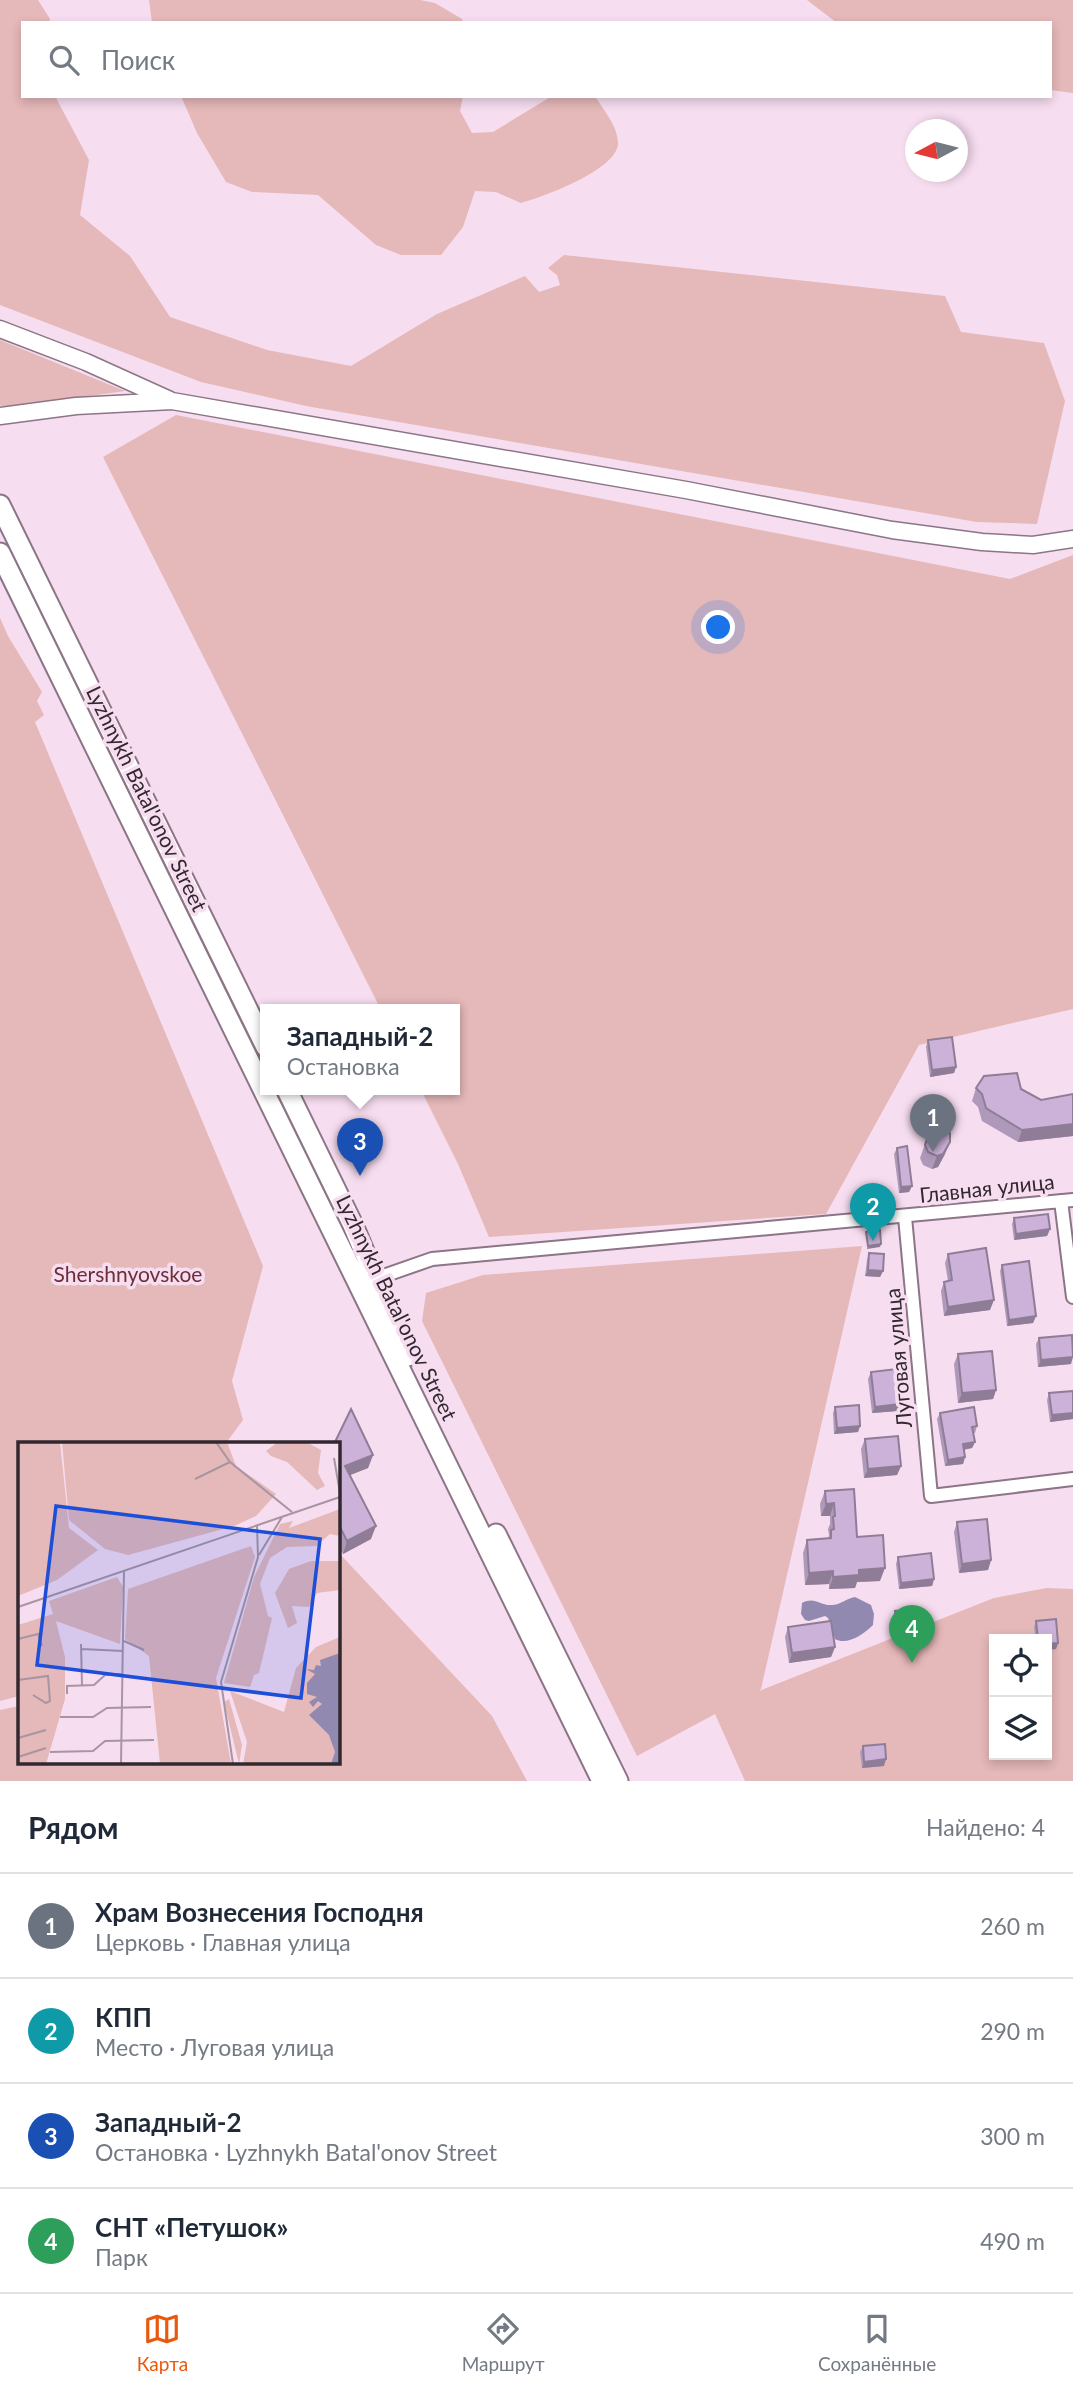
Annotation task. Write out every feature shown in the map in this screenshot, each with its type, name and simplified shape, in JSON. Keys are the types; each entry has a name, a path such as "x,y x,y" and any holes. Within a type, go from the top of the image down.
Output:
{"main road":[{"name":"Lyzhnykh Batal'onov Street","path":"0,505 260,1037"},
{"name":"Lyzhnykh Batal'onov Street","path":"0,554 260,1070"},
{"name":"Lyzhnykh Batal'onov Street","path":"273,1095 367,1282 602,1781"},
{"name":"Lyzhnykh Batal'onov Street","path":"288,1095 353,1225 367,1282 404,1348 618,1781"}],"street":[{"path":"0,329 86,362 172,401"},
{"path":"0,416 76,406 172,401 686,490 892,530 982,542 1033,545 1073,539"},
{"path":"1067,1201 1073,1297"},
{"name":"Главная улица","path":"367,1282 432,1259 1067,1201"},
{"name":"Луговая улица","path":"905,1217 931,1496 1073,1479"}],"green space":[{"path":"0,0 38,0 50,19 21,21 21,98 56,98 89,160 80,215 130,256 170,317 267,350 351,366 437,314 525,276 539,292 560,285 557,275 548,268 564,255 945,296 961,332 1044,343 1065,401 1037,524 977,522 306,406 201,382 0,305"},
{"path":"149,0 420,0 435,3 462,21 152,21"},
{"path":"807,0 1073,0 1073,93 1052,90 1052,21 834,21"},
{"path":"182,98 463,98 460,111 472,133 493,132 549,98 595,98 610,119 618,142 615,152 607,162 594,172 532,200 521,203 496,192 475,191 463,227 441,255 401,255 376,245 318,195 252,192 226,182 197,133"},
{"path":"0,340 125,391 5,408 0,405"},
{"path":"176,415 1010,579 1073,555 1073,1009 919,1045 826,1214 489,1237 458,1164 424,1095 460,1095 460,1004 378,1004 103,457"},
{"name":"Shershnyovskoe","path":"0,618 42,692 37,701 44,715 35,722 263,1266 232,1381 243,1420 227,1442 18,1442 18,1696 0,1701"},
{"path":"862,1246 759,1691 994,1598 1047,1588 1073,1589 1073,1781 745,1781 715,1714 637,1756 422,1321 426,1293 483,1275"},
{"path":"340,1554 492,1716 527,1781 0,1781 0,1710 18,1706 18,1764 340,1764"}],"shaded area":[{"path":"855,1597 871,1605 873,1625 850,1640 835,1639 825,1616 809,1621 801,1614 802,1603 807,1601 832,1605"}],"building":[{"path":"952,1037 956,1067 932,1070 928,1040"},
{"path":"1017,1073 1021,1089 1041,1100 1073,1094 1073,1124 1022,1130 986,1108 982,1094 976,1088 984,1076"},
{"path":"935,1126 946,1128 950,1133 950,1142 943,1154 937,1156 928,1152 925,1145 930,1130"},
{"path":"907,1146 912,1186 901,1187 897,1148"},
{"path":"1048,1214 1050,1229 1016,1234 1014,1218"},
{"path":"880,1230 881,1244 868,1246 866,1232"},
{"path":"986,1248 994,1300 948,1307 944,1282 952,1280 948,1254"},
{"path":"869,1253 884,1254 883,1271 868,1270"},
{"path":"1029,1261 1036,1316 1009,1320 1002,1265"},
{"path":"1072,1335 1073,1357 1041,1360 1039,1338"},
{"path":"992,1351 996,1390 962,1393 958,1354"},
{"path":"896,1369 900,1404 875,1407 871,1372"},
{"path":"1073,1391 1073,1413 1052,1415 1049,1393"},
{"path":"859,1405 860,1426 837,1428 835,1407"},
{"path":"974,1407 977,1426 972,1427 975,1442 963,1444 965,1457 948,1460 940,1413"},
{"path":"351,1409 373,1455 345,1466 376,1526 347,1541 340,1527 340,1442 335,1442"},
{"path":"898,1436 901,1466 868,1469 865,1439"},
{"path":"854,1489 857,1537 883,1535 885,1568 859,1570 859,1575 833,1577 833,1571 809,1573 807,1540 831,1538 831,1530 834,1529 834,1503 826,1504 825,1491"},
{"path":"987,1519 991,1560 962,1564 957,1522"},
{"path":"931,1553 934,1579 901,1583 898,1557"},
{"path":"905,1610 908,1633 898,1635 895,1611"},
{"path":"1056,1619 1058,1643 1052,1644 1052,1634 1037,1634 1036,1621"},
{"path":"831,1621 835,1647 792,1653 788,1627"},
{"path":"885,1744 886,1759 864,1762 863,1746"}],"place":[{"name":"Храм Вознесения Господня","path":"933,1152"},
{"name":"Западный-2","path":"360,1176"},
{"name":"КПП","path":"873,1241"},
{"name":"СНТ «Петушок»","path":"912,1663"}]}
